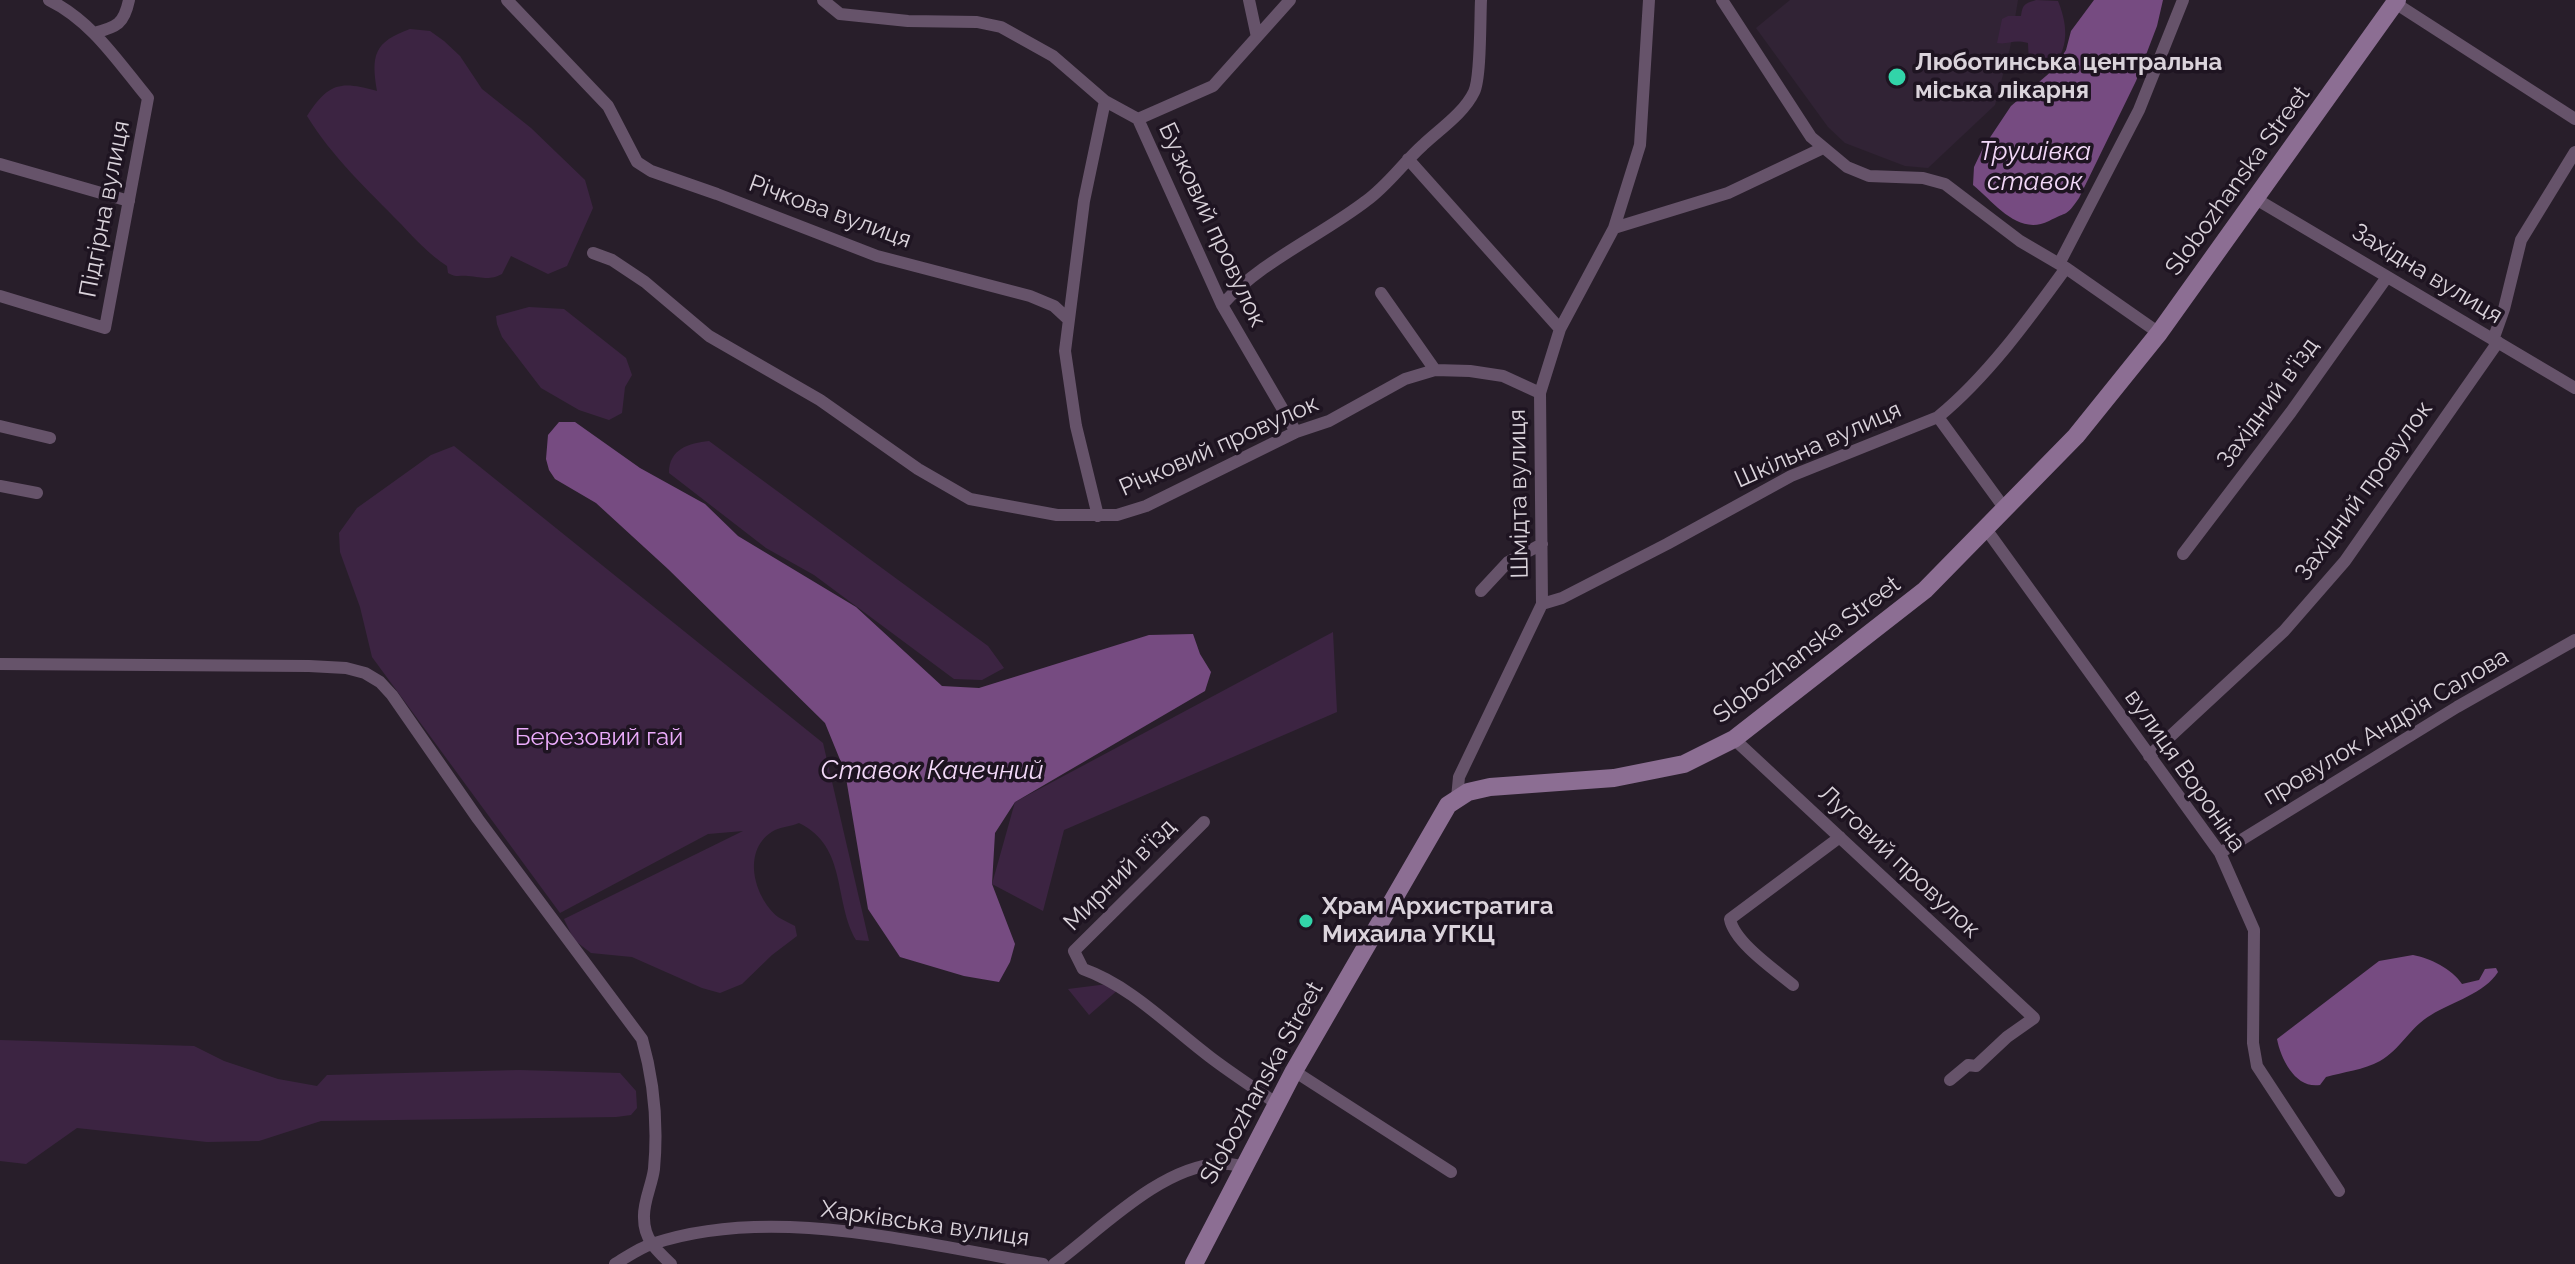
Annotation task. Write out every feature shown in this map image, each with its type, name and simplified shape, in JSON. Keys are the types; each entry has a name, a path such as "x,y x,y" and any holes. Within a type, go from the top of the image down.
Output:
{"street":[{"path":"49,0 69,10 94,33 112,28 126,17 129,0"},
{"name":"Річкова вулиця","path":"507,0 608,106 637,162 651,171 877,256 1030,296 1054,306 1068,319"},
{"path":"823,0 840,14 908,21 977,22 1001,27 1053,56 1105,101 1138,119 1213,86 1290,0"},
{"path":"1249,0 1257,37"},
{"path":"1222,305 1256,272 1308,242 1368,200 1463,108 1476,90 1481,0"},
{"name":"Шмідта вулиця","path":"1457,798 1459,777 1542,604 1540,393 1560,329 1614,228 1640,145 1649,0"},
{"path":"1722,0 1811,137 1847,167 1869,176 1923,178 1945,184 2020,241 2063,266 2159,333"},
{"name":"Шкільна вулиця","path":"1542,604 1562,598 1791,476 1938,417 1954,404 2031,317 2063,266 2139,110 2183,0"},
{"path":"2396,2 2575,119"},
{"name":"Slobozhanska Street","path":"1194,1264 1276,1103 1440,815 1457,798 1490,787 1614,778 1684,764 1734,739 1925,590 2076,436 2159,333 2396,2"},
{"name":"Підгірна вулиця","path":"0,296 105,328 148,98 94,33"},
{"path":"1098,516 1066,371 1068,319 1084,201 1105,101"},
{"name":"Бузковий провулок","path":"1138,119 1222,305 1296,432"},
{"path":"1614,228 1728,193 1823,148"},
{"name":"Західний провулок","path":"2149,756 2284,631 2345,561 2495,341 2521,240 2575,152"},
{"path":"1408,159 1560,329"},
{"path":"0,164 129,201"},
{"name":"Західна вулиця","path":"2256,199 2575,388"},
{"name":"Річковий провулок","path":"593,253 612,260 645,282 709,336 820,400 918,469 970,499 1057,515 1117,515 1173,495 1296,432 1329,421 1405,379 1435,370 1454,369 1503,376 1540,393"},
{"name":"Західний в'їзд","path":"2183,554 2291,412 2387,277"},
{"path":"1381,293 1435,370"},
{"path":"1938,417 2005,509"},
{"path":"0,426 50,438"},
{"path":"0,486 37,493"},
{"name":"вулиця Вороніна","path":"1986,529 2220,853 2254,930 2253,1043 2257,1066 2339,1191"},
{"path":"1481,591 1508,562 1542,544"},
{"name":"провулок Андрія Салова","path":"2220,853 2457,707 2575,640"},
{"path":"0,664 346,668 365,673 380,682 415,725 478,819 642,1039 650,1065 655,1106 654,1170 643,1217 650,1244 671,1264"},
{"name":"Луговий провулок","path":"1734,739 2034,1018 2007,1037 1976,1066 1968,1065 1950,1080"},
{"name":"Мирний в'їзд","path":"1204,822 1074,951 1083,969 1103,976 1125,990 1212,1059 1276,1103"},
{"path":"1793,985 1739,938 1731,927 1730,919 1840,837"},
{"path":"1294,1071 1451,1172"},
{"path":"1054,1264 1148,1192 1191,1169 1218,1164 1243,1166"},
{"name":"Харківська вулиця","path":"615,1264 650,1244 706,1231 758,1227 849,1231 1043,1264"}],"shaded area":[{"name":"Люботинська центральна міська лікарня","path":"1790,0 2018,0 2010,48 1995,105 1928,168 1905,166 1845,143 1828,127 1756,28"}],"green space":[{"path":"2036,0 2058,1 2065,31 2063,50 2052,67 2043,74 2029,66 2028,43 1997,43 2002,19 2021,16 2025,5"},
{"path":"410,29 430,31 444,41 460,56 482,89 531,128 585,180 593,208 567,266 548,274 511,256 502,274 493,277 448,273 447,266 434,257 363,186 307,116 322,96 337,87 354,86 377,91 375,59 378,51 389,39"},
{"path":"529,307 564,309 626,358 632,375 625,387 622,413 609,420 579,410 541,388 502,337 497,324 496,316"},
{"path":"709,441 988,646 1004,668 982,680 954,679 814,575 766,548 669,473 676,453 694,443"},
{"name":"Березовий гай","path":"454,446 823,743 869,941 856,940 844,908 833,860 815,833 799,823 775,830 764,838 754,860 754,872 762,897 778,917 795,926 797,936 742,984 720,993 632,957 591,953 574,940 564,919 743,831 708,834 560,913 372,657 360,607 340,552 339,533 357,508 431,455"},
{"path":"1333,632 1337,712 1064,830 1043,911 992,884 1015,802"},
{"path":"1108,984 1119,989 1089,1015 1068,989"},
{"path":"0,1040 194,1046 224,1061 278,1079 317,1086 327,1075 519,1070 620,1073 636,1091 637,1108 631,1115 616,1117 321,1121 259,1141 207,1142 77,1128 26,1164 0,1161"}],"water":[{"name":"Трушівка ставок","path":"2094,0 2163,0 2157,26 2136,81 2079,198 2069,211 2049,221 2038,225 2017,221 1973,185 1974,167 2011,106 2053,70 2066,50 2071,31"},
{"name":"Ставок Качечний","path":"559,422 575,422 640,468 705,504 738,536 856,607 942,686 979,688 1149,635 1193,634 1211,672 1205,691 1015,802 995,833 992,884 1015,944 999,982 964,976 900,957 868,909 845,772 825,723 596,503 555,479 546,459 548,435"},
{"path":"2413,955 2440,965 2462,984 2479,980 2485,969 2496,968 2498,972 2485,986 2424,1020 2380,1061 2326,1077 2320,1085 2311,1085 2297,1078 2286,1064 2277,1039 2379,961"}],"place":[{"name":"Люботинська центральна міська лікарня","path":"1897,77"},
{"name":"Храм Архистратига Михаила УГКЦ","path":"1306,921"}]}
